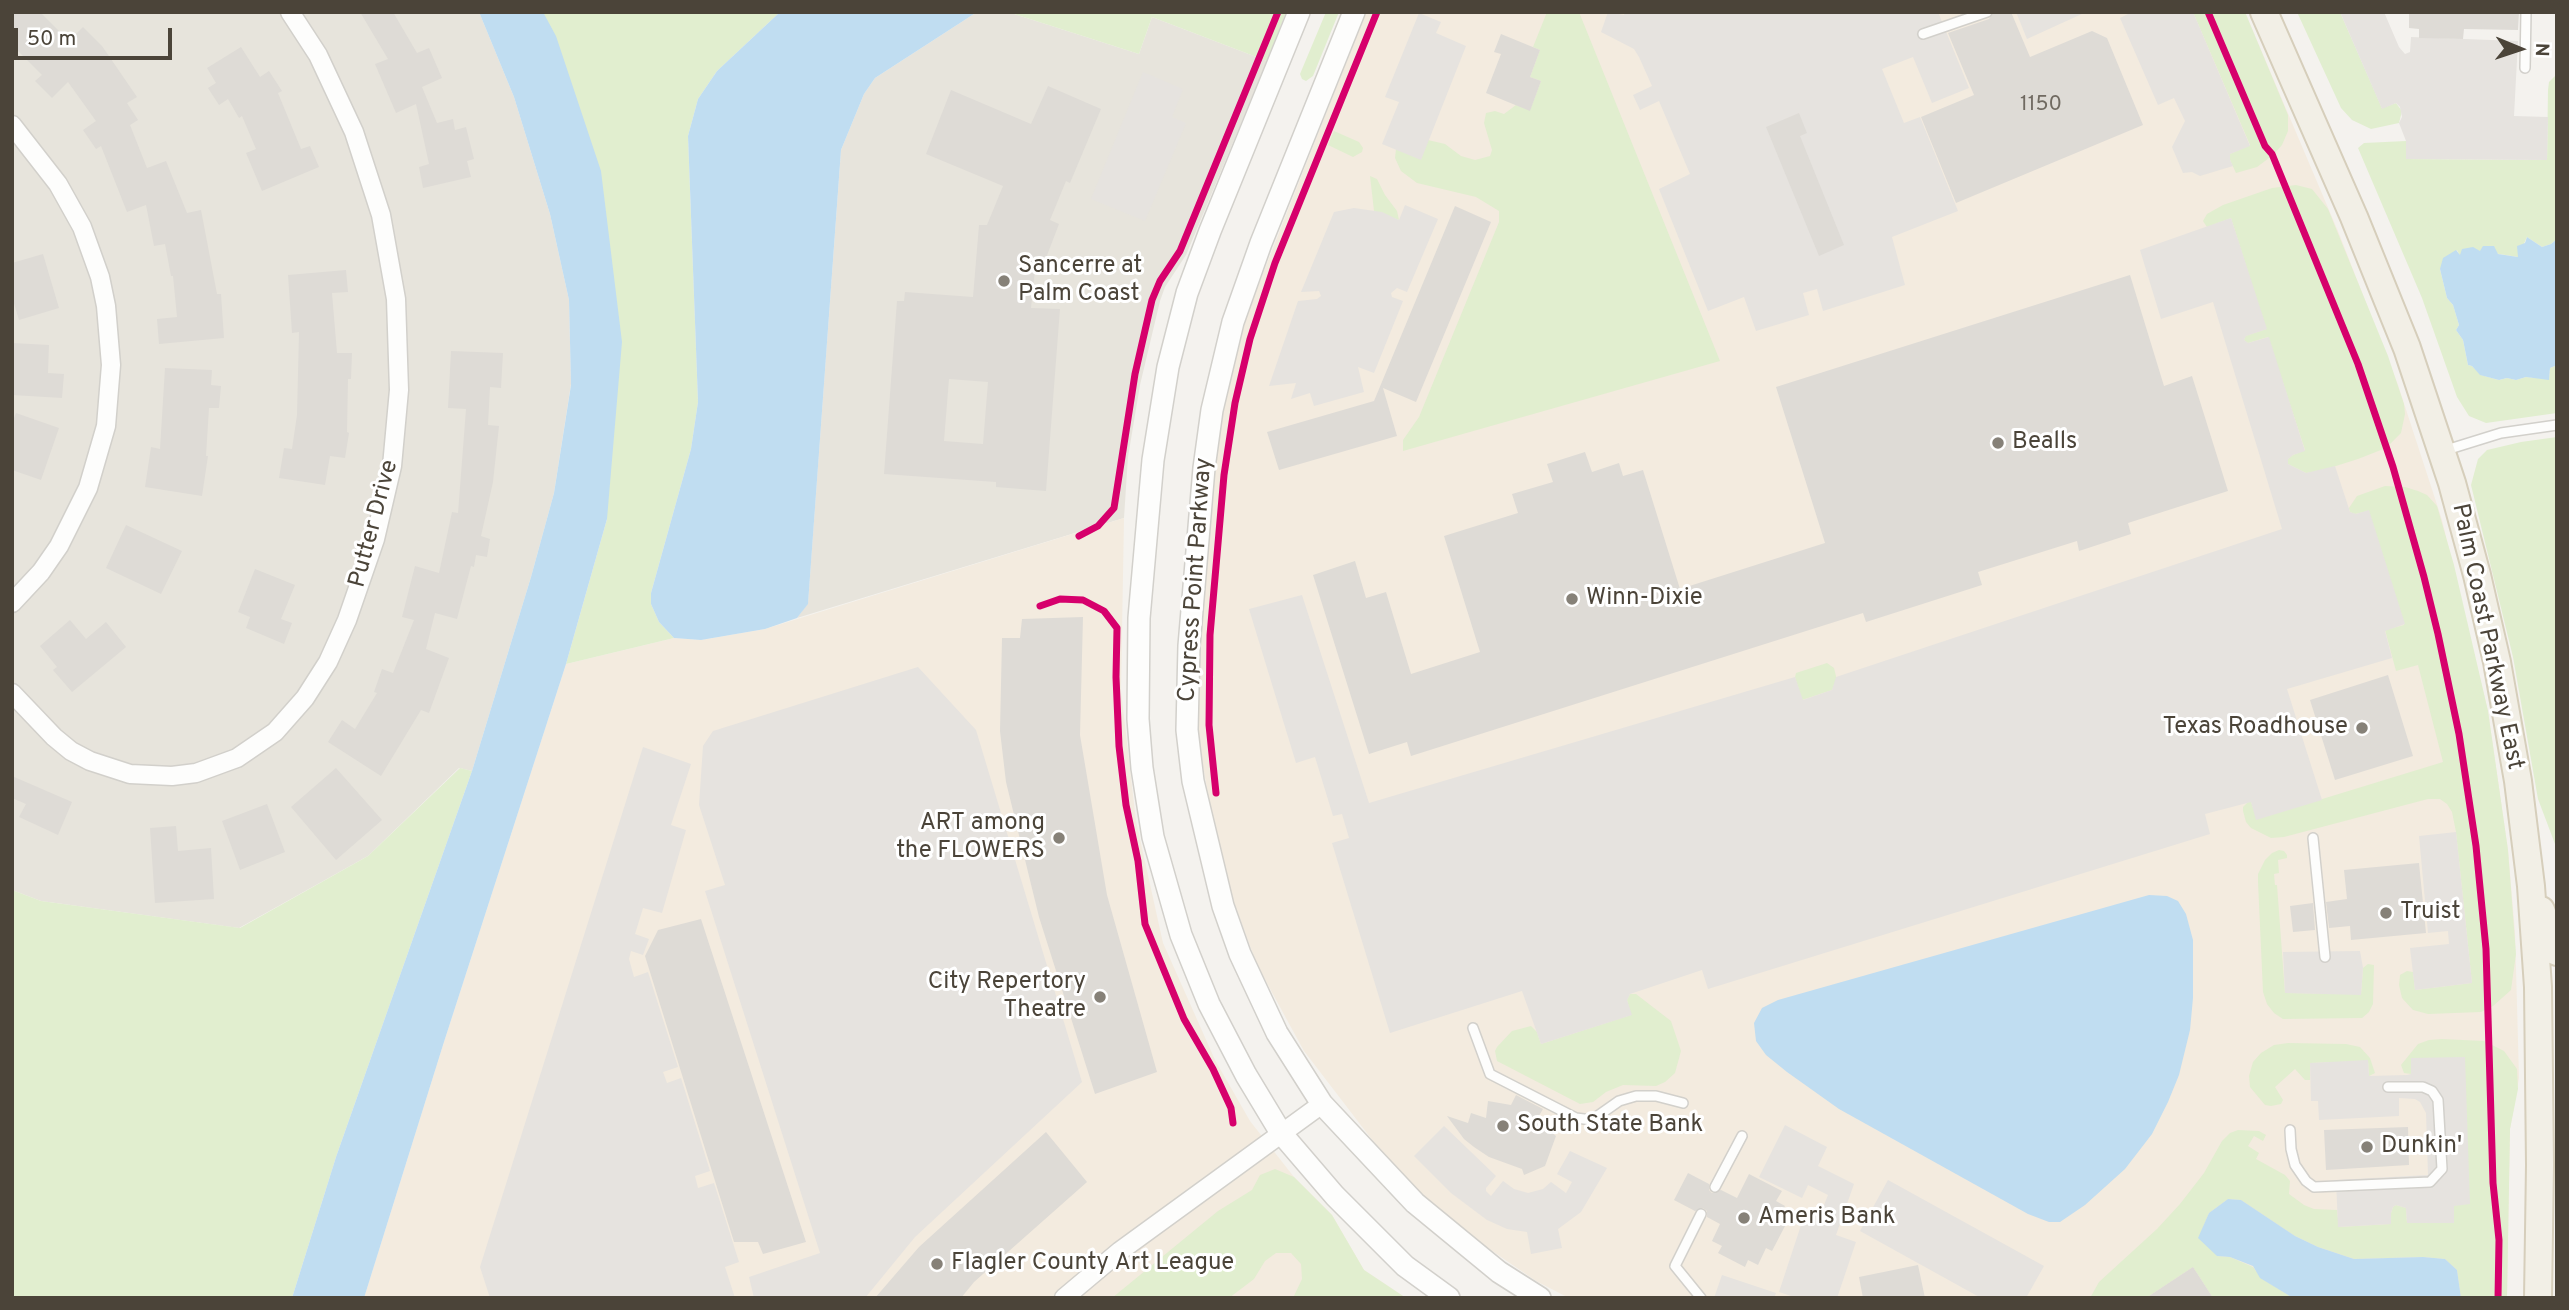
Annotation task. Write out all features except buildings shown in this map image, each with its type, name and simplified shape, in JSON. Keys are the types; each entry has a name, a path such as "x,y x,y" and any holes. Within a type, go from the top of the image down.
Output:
{"main road":[{"name":"Palm Coast Parkway East","path":"2264,12 2380,279 2415,371 2442,452 2477,575 2502,687 2518,781 2531,886 2538,987 2538,1298"},
{"path":"2531,886 2557,951"}],"street":[{"name":"Putter Drive","path":"12,693 54,737 71,751 90,761 130,774 172,776 196,773 237,758 275,732 305,698 328,662 347,620 375,539 392,467 400,390 396,299 381,215 354,132 318,55 290,12"},
{"name":"Cypress Point Parkway","path":"1300,12 1210,231 1174,342 1156,436 1149,496 1137,673 1138,719 1146,801 1170,901 1193,969 1246,1075 1281,1133 1370,1233 1405,1266 1449,1298"},
{"name":"Cypress Point Parkway","path":"1354,12 1261,243 1233,321 1212,410 1204,468 1189,646 1187,716 1192,781 1223,906 1240,954 1277,1033 1322,1104 1415,1203 1499,1272 1540,1298"},
{"path":"12,125 58,184 82,227 96,264 106,306 111,365 106,426 88,488 59,546 41,572 12,603"},
{"path":"1064,1298 1120,1251 1322,1104"}],"lane":[{"path":"1923,34 1987,12"},
{"path":"2525,68 2526,12"},
{"path":"2442,452 2501,433 2557,425"},
{"path":"2313,838 2325,957"},
{"path":"1473,1028 1490,1074 1576,1118 1592,1120 1619,1101 1636,1096 1656,1096 1683,1103"},
{"path":"2290,1130 2295,1165 2305,1181 2314,1187 2430,1182 2442,1169 2438,1100 2432,1091 2423,1087 2388,1087"},
{"path":"1715,1187 1742,1136"},
{"path":"1701,1214 1675,1266 1701,1298"}],"shaded area":[{"path":"12,12 479,12 514,97 550,214 569,300 571,384 554,493 472,771 459,768 368,856 239,928 41,901 12,890"},
{"path":"977,12 1008,12 1139,54 1152,17 1267,61 1186,255 1165,287 1160,301 1140,385 1128,457 1124,518 797,618 808,603 841,150 864,94 875,78"},
{"path":"1366,12 2245,12 2340,236 2398,385 2442,520 2488,711 2508,850 2515,932 2519,1078 2510,1129 2507,1298 1569,1298 1536,1281 1432,1205 1373,1141 1304,1051 1257,965 1232,897 1217,842 1199,745 1198,669 1210,507 1227,382 1247,314"},
{"path":"1608,12 1624,15 1625,12 1938,12 1969,88 1932,103 1913,57 1882,69 1904,123 1920,117 1958,211 1892,237 1905,285 1823,311 1817,289 1803,293 1809,315 1756,331 1744,297 1708,311 1659,189 1690,174 1659,101 1640,110 1633,95 1652,86 1634,49 1601,32"},
{"path":"2016,12 2084,12 2084,13 2027,39"},
{"path":"2132,12 2193,12 2250,146 2230,154 2233,166 2200,176 2192,172 2183,173 2172,147 2185,121 2174,98 2158,105 2120,18"},
{"path":"2340,12 2384,12 2399,47 2405,54 2410,52 2411,37 2518,41 2514,116 2548,117 2547,160 2406,159 2406,141 2399,123 2402,117 2400,107 2396,103 2382,109"},
{"path":"1419,13 1441,22 1436,33 1466,46 1421,160 1382,144 1399,102 1385,97"},
{"path":"1143,72 1183,89 1172,117 1186,123 1145,221 1091,199"},
{"path":"1405,205 1438,219 1407,292 1397,288 1391,293 1392,297 1403,301 1374,373 1358,367 1364,392 1314,406 1310,393 1291,399 1296,383 1269,386 1298,301 1321,296 1319,291 1301,292 1334,212 1354,208 1382,212 1399,220"},
{"path":"2231,218 2267,329 2246,336 2244,340 2248,343 2269,337 2305,451 2293,455 2288,459 2288,464 2306,473 2335,466 2350,512 2356,514 2369,510 2405,624 2385,631 2392,658 2287,689 2322,800 2256,820 2251,802 2205,814 2210,834 1708,989 1702,970 1630,994 1627,1000 1632,1015 1541,1044 1522,991 1390,1033 1332,843 1349,838 1342,814 1333,816 1315,757 1296,763 1249,609 1302,595 1369,803 1795,677 1803,700 1832,690 1836,677 2282,529 2213,302 2161,319 2140,250"},
{"path":"1124,518 1121,691 1136,821 1163,943 1215,1060 1250,1121 1294,1177 1332,1215 1364,1270 1406,1298 364,1298 566,664 674,638 701,640 765,629"},
{"path":"918,667 976,730 1082,1082 915,1237 865,1298 754,1298 749,1277 820,1253 705,891 725,885 699,805 703,746 713,731"},
{"path":"643,747 691,764 671,825 686,830 662,913 643,908 635,934 649,939 643,955 631,951 629,959 634,977 648,972 678,1067 663,1072 667,1083 681,1078 710,1171 695,1176 698,1188 714,1183 739,1262 725,1267 735,1298 490,1298 480,1267"},
{"path":"2456,832 2472,983 2415,990 2410,948 2449,944 2448,931 2428,933 2419,836"},
{"path":"2360,951 2363,968 2361,995 2285,993 2283,952"},
{"path":"2465,1057 2470,1204 2454,1206 2454,1223 2407,1223 2406,1208 2396,1205 2391,1213 2391,1224 2338,1227 2336,1180 2428,1175 2426,1113 2415,1099 2399,1098 2399,1116 2319,1120 2318,1101 2311,1101 2310,1063 2368,1060 2369,1076 2407,1075 2411,1074 2411,1058"},
{"path":"1785,1125 1827,1147 1818,1166 1854,1184 1836,1235 1856,1242 1837,1298 1797,1298 1779,1292 1806,1210 1820,1215 1828,1195 1808,1185 1802,1198 1759,1177"},
{"path":"1444,1126 1496,1176 1486,1188 1491,1196 1503,1181 1514,1189 1528,1193 1543,1189 1551,1182 1566,1193 1572,1182 1557,1174 1570,1151 1607,1168 1581,1212 1558,1229 1562,1248 1531,1254 1527,1232 1507,1229 1487,1220 1451,1193 1414,1156"},
{"path":"1888,1180 2044,1266 2026,1298 1981,1298 1860,1231"},
{"path":"1722,1275 1776,1293 1774,1298 1714,1298"}],"green space":[{"path":"543,12 780,12 717,71 698,99 688,136 698,402 691,449 651,593 651,604 659,622 674,638 566,664 607,519"},
{"path":"1008,12 1286,12 1267,61 1152,17 1139,54"},
{"path":"1326,12 1339,12 1313,76 1306,81 1300,74"},
{"path":"1547,12 1579,12 1720,361 1403,451 1403,440 1419,417 1499,222 1499,211 1476,197 1417,183 1401,171 1395,158 1396,149 1421,159 1428,140 1445,144 1461,156 1475,160 1490,156 1492,150 1484,123 1486,113 1495,111 1504,114 1516,105 1530,110 1541,81 1530,77 1540,50 1533,47"},
{"path":"2193,12 2245,12 2288,115 2288,131 2282,145 2257,167 2236,173 2230,160 2230,154 2250,145"},
{"path":"2297,12 2340,12 2382,108 2396,103 2402,111 2399,123 2371,129 2352,120 2341,108"},
{"path":"2557,74 2557,239 2542,247 2527,237 2518,257 2480,251 2460,256 2457,250 2440,269 2447,298 2453,305 2459,325 2456,330 2463,340 2468,365 2481,375 2499,380 2516,380 2526,377 2549,379 2550,368 2557,365 2557,413 2486,423 2469,416 2457,397 2422,298 2358,148 2364,143 2406,141 2407,159 2547,160 2548,90 2549,82"},
{"path":"1334,131 1359,142 1363,148 1362,152 1353,157 1328,145"},
{"path":"1370,176 1377,179 1397,211 1399,220 1374,211"},
{"path":"2296,185 2312,189 2328,209 2388,356 2405,414 2401,433 2386,448 2317,472 2306,473 2288,464 2288,459 2305,450 2268,337 2248,343 2244,340 2245,336 2266,329 2231,218 2207,227 2203,221 2207,214 2223,205 2272,188"},
{"path":"2557,437 2557,865 2555,844 2538,799 2513,657 2471,485 2478,459 2487,450"},
{"path":"2385,486 2418,491 2427,495 2437,506 2454,565 2488,711 2508,850 2516,954 2511,990 2493,1006 2481,1012 2428,1014 2413,1010 2402,998 2399,985 2400,975 2407,971 2413,972 2415,990 2472,983 2456,832 2452,812 2447,804 2440,799 2428,799 2284,837 2271,838 2251,828 2243,811 2243,807 2251,802 2257,819 2443,762 2418,665 2396,671 2385,630 2404,625 2368,511 2355,514 2350,512 2349,508 2357,496"},
{"path":"1827,663 1834,668 1837,680 1832,690 1802,700 1796,673"},
{"path":"460,768 472,771 336,1157 292,1298 12,1298 12,890 41,901 240,928 368,856"},
{"path":"2279,850 2287,855 2287,858 2278,860 2279,873 2274,874 2285,993 2361,994 2363,968 2368,964 2374,965 2373,1004 2362,1018 2283,1019 2267,1004 2263,992 2258,874 2265,860"},
{"path":"1630,994 1636,994 1671,1021 1681,1051 1675,1073 1665,1082 1656,1086 1623,1085 1606,1092 1593,1102 1580,1104 1497,1061 1497,1047 1512,1031 1531,1026 1537,1032 1541,1044 1631,1015 1627,1000"},
{"path":"2442,1039 2484,1041 2504,1051 2517,1069 2518,1089 2510,1129 2507,1298 2461,1298 2457,1270 2445,1259 2354,1259 2295,1236 2241,1200 2228,1199 2209,1213 2202,1230 2217,1256 2230,1257 2253,1267 2261,1278 2293,1298 2213,1298 2193,1267 2146,1298 2090,1298 2099,1282 2180,1204 2204,1173 2222,1141 2238,1130 2259,1131 2266,1135 2263,1141 2254,1136 2248,1146 2259,1153 2256,1159 2285,1175 2290,1181 2289,1194 2304,1205 2314,1209 2337,1210 2339,1227 2390,1224 2391,1213 2396,1205 2406,1208 2407,1223 2458,1204 2470,1204 2411,1074 2404,1073 2401,1065 2418,1044"},
{"path":"2346,1044 2360,1047 2370,1058 2375,1073 2369,1076 2368,1061 2310,1063 2310,1080 2305,1080 2295,1069 2275,1087 2283,1100 2281,1104 2265,1105 2250,1087 2249,1076 2253,1062 2274,1045"},
{"path":"1275,1169 1294,1177 1332,1215 1364,1270 1406,1298 1293,1298 1302,1279 1301,1264 1291,1253 1276,1253 1265,1261 1254,1279 1229,1298 1112,1298 1218,1211 1252,1190 1260,1175"}],"water":[{"path":"479,12 543,12 556,36 601,171 622,342 607,519 566,664 364,1298 292,1298 336,1157 472,771 554,493 571,385 569,300 550,214 514,97"},
{"path":"780,12 977,12 875,78 864,94 841,150 808,604 797,618 765,629 701,640 674,638 659,622 651,604 651,593 691,449 698,402 688,136 698,99 717,71"},
{"path":"2527,237 2542,247 2557,239 2557,365 2550,368 2549,380 2526,377 2499,380 2480,375 2468,365 2463,340 2456,330 2459,325 2453,305 2447,298 2440,269 2443,258 2456,250 2460,255 2462,249 2473,247 2480,251 2483,246 2494,246 2498,254 2518,257 2517,246 2525,243"},
{"path":"2149,895 2167,896 2178,901 2186,914 2193,940 2190,1030 2179,1075 2152,1134 2125,1169 2085,1205 2060,1222 2049,1222 2028,1214 1839,1109 1766,1055 1756,1041 1754,1023 1762,1008 1778,1000"},
{"path":"2228,1199 2241,1200 2295,1236 2354,1259 2445,1259 2457,1270 2461,1298 2293,1298 2260,1278 2253,1266 2230,1257 2217,1256 2198,1238 2209,1213"}],"cycle path":[{"path":"1079,536 1098,526 1114,508 1135,374 1152,300 1160,281 1180,251 1278,12"},
{"path":"1216,793 1209,725 1210,635 1224,475 1235,403 1250,339 1275,263 1377,12"},
{"path":"2208,12 2265,146 2272,154 2358,364 2393,467 2438,634 2459,734 2476,846 2486,949 2493,1183 2499,1240 2498,1298"},
{"path":"1040,606 1060,599 1083,600 1104,611 1117,628 1119,746 1126,805 1138,861 1145,924 1184,1019 1213,1069 1231,1108 1233,1123"}],"place":[{"name":"Sancerre at Palm Coast","path":"1004,281"},
{"name":"Bealls","path":"1998,443"},
{"name":"Winn-Dixie","path":"1572,599"},
{"name":"Texas Roadhouse","path":"2362,728"},
{"name":"ART among the FLOWERS","path":"1059,838"},
{"name":"Truist","path":"2386,913"},
{"name":"City Repertory Theatre","path":"1100,997"},
{"name":"South State Bank","path":"1503,1126"},
{"name":"Dunkin'","path":"2367,1147"},
{"name":"Ameris Bank","path":"1744,1218"},
{"name":"Flagler County Art League","path":"937,1264"}]}
